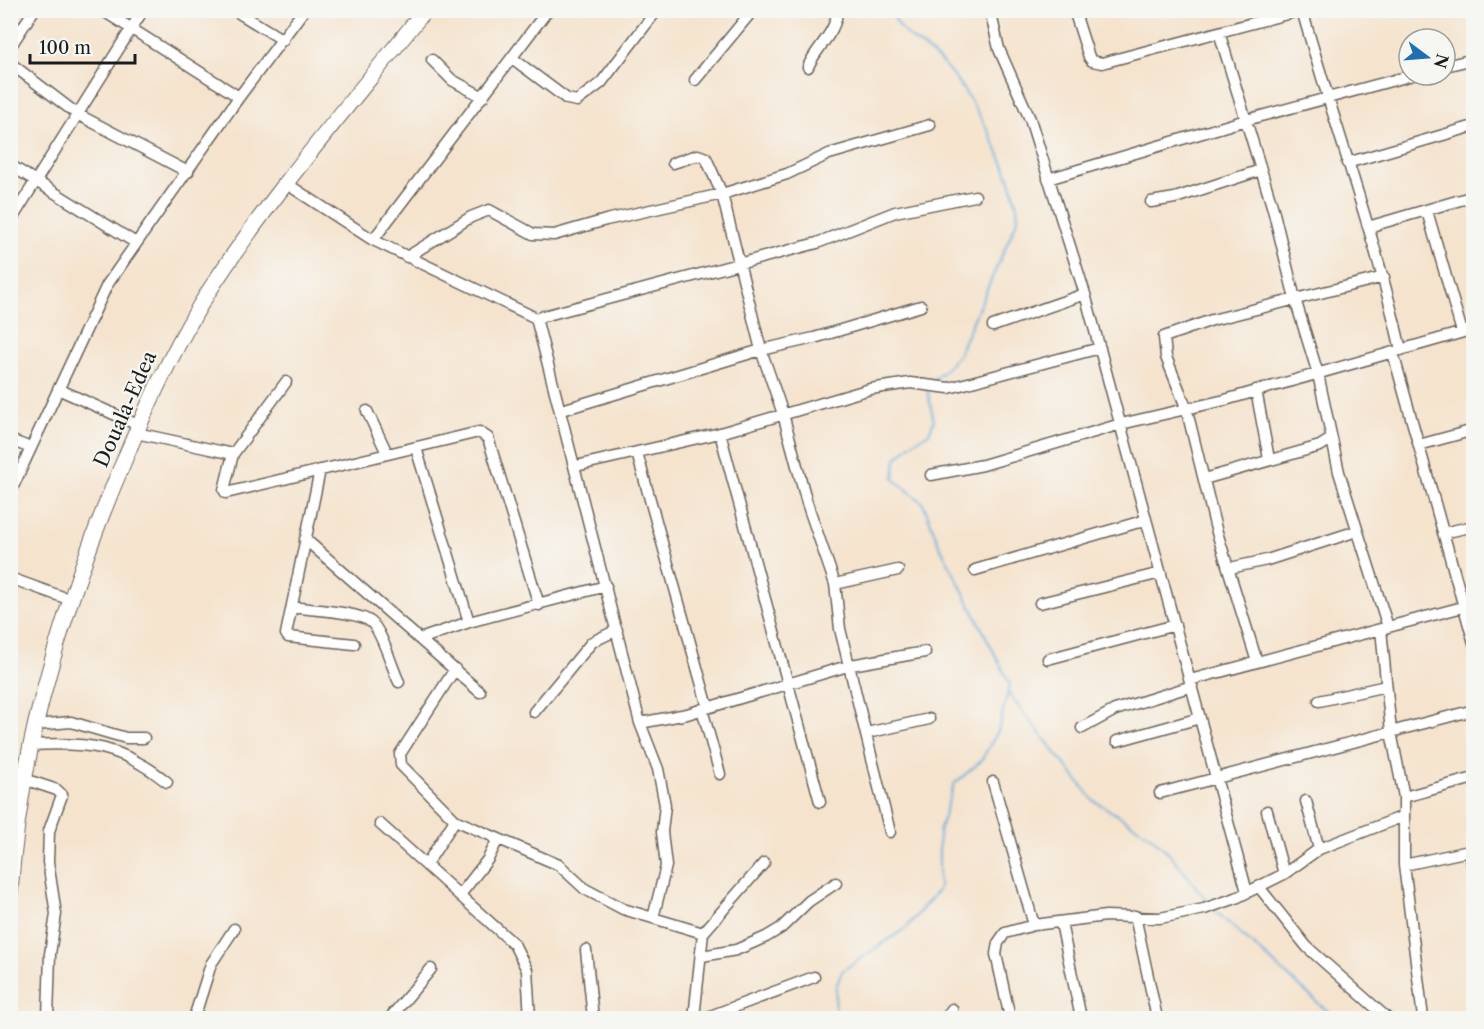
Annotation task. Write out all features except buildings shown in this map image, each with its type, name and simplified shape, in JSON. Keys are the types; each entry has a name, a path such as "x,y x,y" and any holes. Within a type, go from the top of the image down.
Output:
{"highway":[{"name":"Douala-Edea","path":"10,893 15,795 24,779 36,724 70,600 137,429 172,355 208,293 286,184 425,10"}],"street":[{"path":"10,47 34,10"},
{"path":"102,10 131,31 239,97"},
{"path":"10,222 143,10"},
{"path":"234,10 283,40"},
{"path":"10,493 107,285 239,97 304,10"},
{"path":"373,240 548,10"},
{"path":"512,58 567,99 577,101 601,83 657,10"},
{"path":"695,80 753,10"},
{"path":"808,67 818,47 832,30 837,10"},
{"path":"1074,10 1089,57 1096,63 1302,10 1326,98 1384,277 1397,351 1419,445 1443,534 1468,605 1473,643"},
{"path":"994,12 999,49 1030,119 1085,294 1247,892"},
{"path":"1219,32 1261,170 1295,299 1318,374 1331,439 1384,628 1386,686 1391,732 1404,797 1404,864 1423,1018"},
{"path":"1457,63 1473,59"},
{"path":"432,60 452,80 483,96"},
{"path":"10,63 78,114 188,172"},
{"path":"1048,179 1246,120 1397,79"},
{"path":"407,257 471,217 489,210 533,234 554,235 606,220 722,194 787,174 829,154 930,125"},
{"path":"1347,163 1473,126"},
{"path":"673,163 698,155 706,158 722,194 761,350 783,414 807,502 835,584 840,629 851,665 890,832"},
{"path":"10,165 136,243"},
{"path":"1151,202 1175,198 1261,170"},
{"path":"286,184 373,240 536,318 738,262 817,243 895,212 975,196"},
{"path":"1368,227 1473,196"},
{"path":"931,475 983,465 1120,424 1318,374 1468,331 1427,211"},
{"path":"1257,662 1230,568 1216,529 1186,407 1166,357 1164,338 1212,320 1384,277"},
{"path":"993,326 1085,294"},
{"path":"562,410 761,350 814,338 921,306"},
{"path":"536,318 562,410 640,723 658,769 665,805 662,832 666,866 653,918"},
{"path":"576,466 720,433 890,386 910,383 949,388 1100,348"},
{"path":"286,382 233,454 224,490 229,494 479,432 488,438 539,605"},
{"path":"58,389 137,429 233,454"},
{"path":"1256,390 1269,459"},
{"path":"367,411 387,453"},
{"path":"1419,445 1473,430"},
{"path":"720,433 790,684 820,802"},
{"path":"1204,479 1320,446 1331,439"},
{"path":"10,440 31,448"},
{"path":"416,448 469,622"},
{"path":"637,453 705,708 720,774"},
{"path":"320,470 286,636 354,644"},
{"path":"975,570 1146,520"},
{"path":"1443,534 1473,526"},
{"path":"1230,568 1284,555 1357,531"},
{"path":"305,539 480,692"},
{"path":"835,584 898,570"},
{"path":"1040,603 1161,573"},
{"path":"10,578 70,600"},
{"path":"420,639 469,622 606,586"},
{"path":"1082,728 1115,710 1191,683 1257,662 1468,605"},
{"path":"292,607 356,616 370,621 377,630 399,682"},
{"path":"1048,659 1175,625"},
{"path":"534,712 592,642 617,630"},
{"path":"640,723 705,708 851,665 925,652"},
{"path":"454,669 399,757 400,765 455,820 559,865 585,889 623,909 703,933"},
{"path":"1319,701 1386,686"},
{"path":"1160,793 1473,710"},
{"path":"1117,741 1200,718"},
{"path":"867,733 929,719"},
{"path":"36,724 71,722 126,738 144,738"},
{"path":"32,745 72,743 97,746 146,765 167,782"},
{"path":"1404,797 1473,778"},
{"path":"24,779 57,790 62,795 49,831 48,862 54,889 56,914 50,954 48,1018"},
{"path":"993,782 1034,925"},
{"path":"1306,801 1319,849"},
{"path":"1267,811 1284,874"},
{"path":"1010,1018 996,954 998,943 1005,933 1034,925 1106,916 1160,918 1204,909 1259,887 1284,874 1319,849 1404,816"},
{"path":"426,865 455,820"},
{"path":"380,824 514,944 527,970 530,1018"},
{"path":"460,896 488,859 498,839"},
{"path":"1404,864 1472,850 1473,877"},
{"path":"694,1018 703,933 764,863"},
{"path":"702,956 736,950 766,937 781,928 809,901 836,883"},
{"path":"1259,887 1307,947 1387,1018"},
{"path":"1135,916 1157,1018"},
{"path":"1061,923 1081,1018"},
{"path":"194,1018 211,964 234,929"},
{"path":"586,950 592,1018"},
{"path":"390,1018 431,969"},
{"path":"705,1018 814,977"}],"waterway":[{"path":"890,10 900,28 938,59 950,72 977,111 990,134 1010,181 1018,219 958,355 931,381"},
{"path":"835,1018 836,987 842,971 906,928 939,889 939,832 954,784 981,761 998,731 1010,684 938,542 923,503 894,479 896,459 912,443 929,433 934,421 927,389"},
{"path":"1008,693 1093,800 1148,834 1170,854 1209,903"},
{"path":"1214,910 1335,1018"}]}
